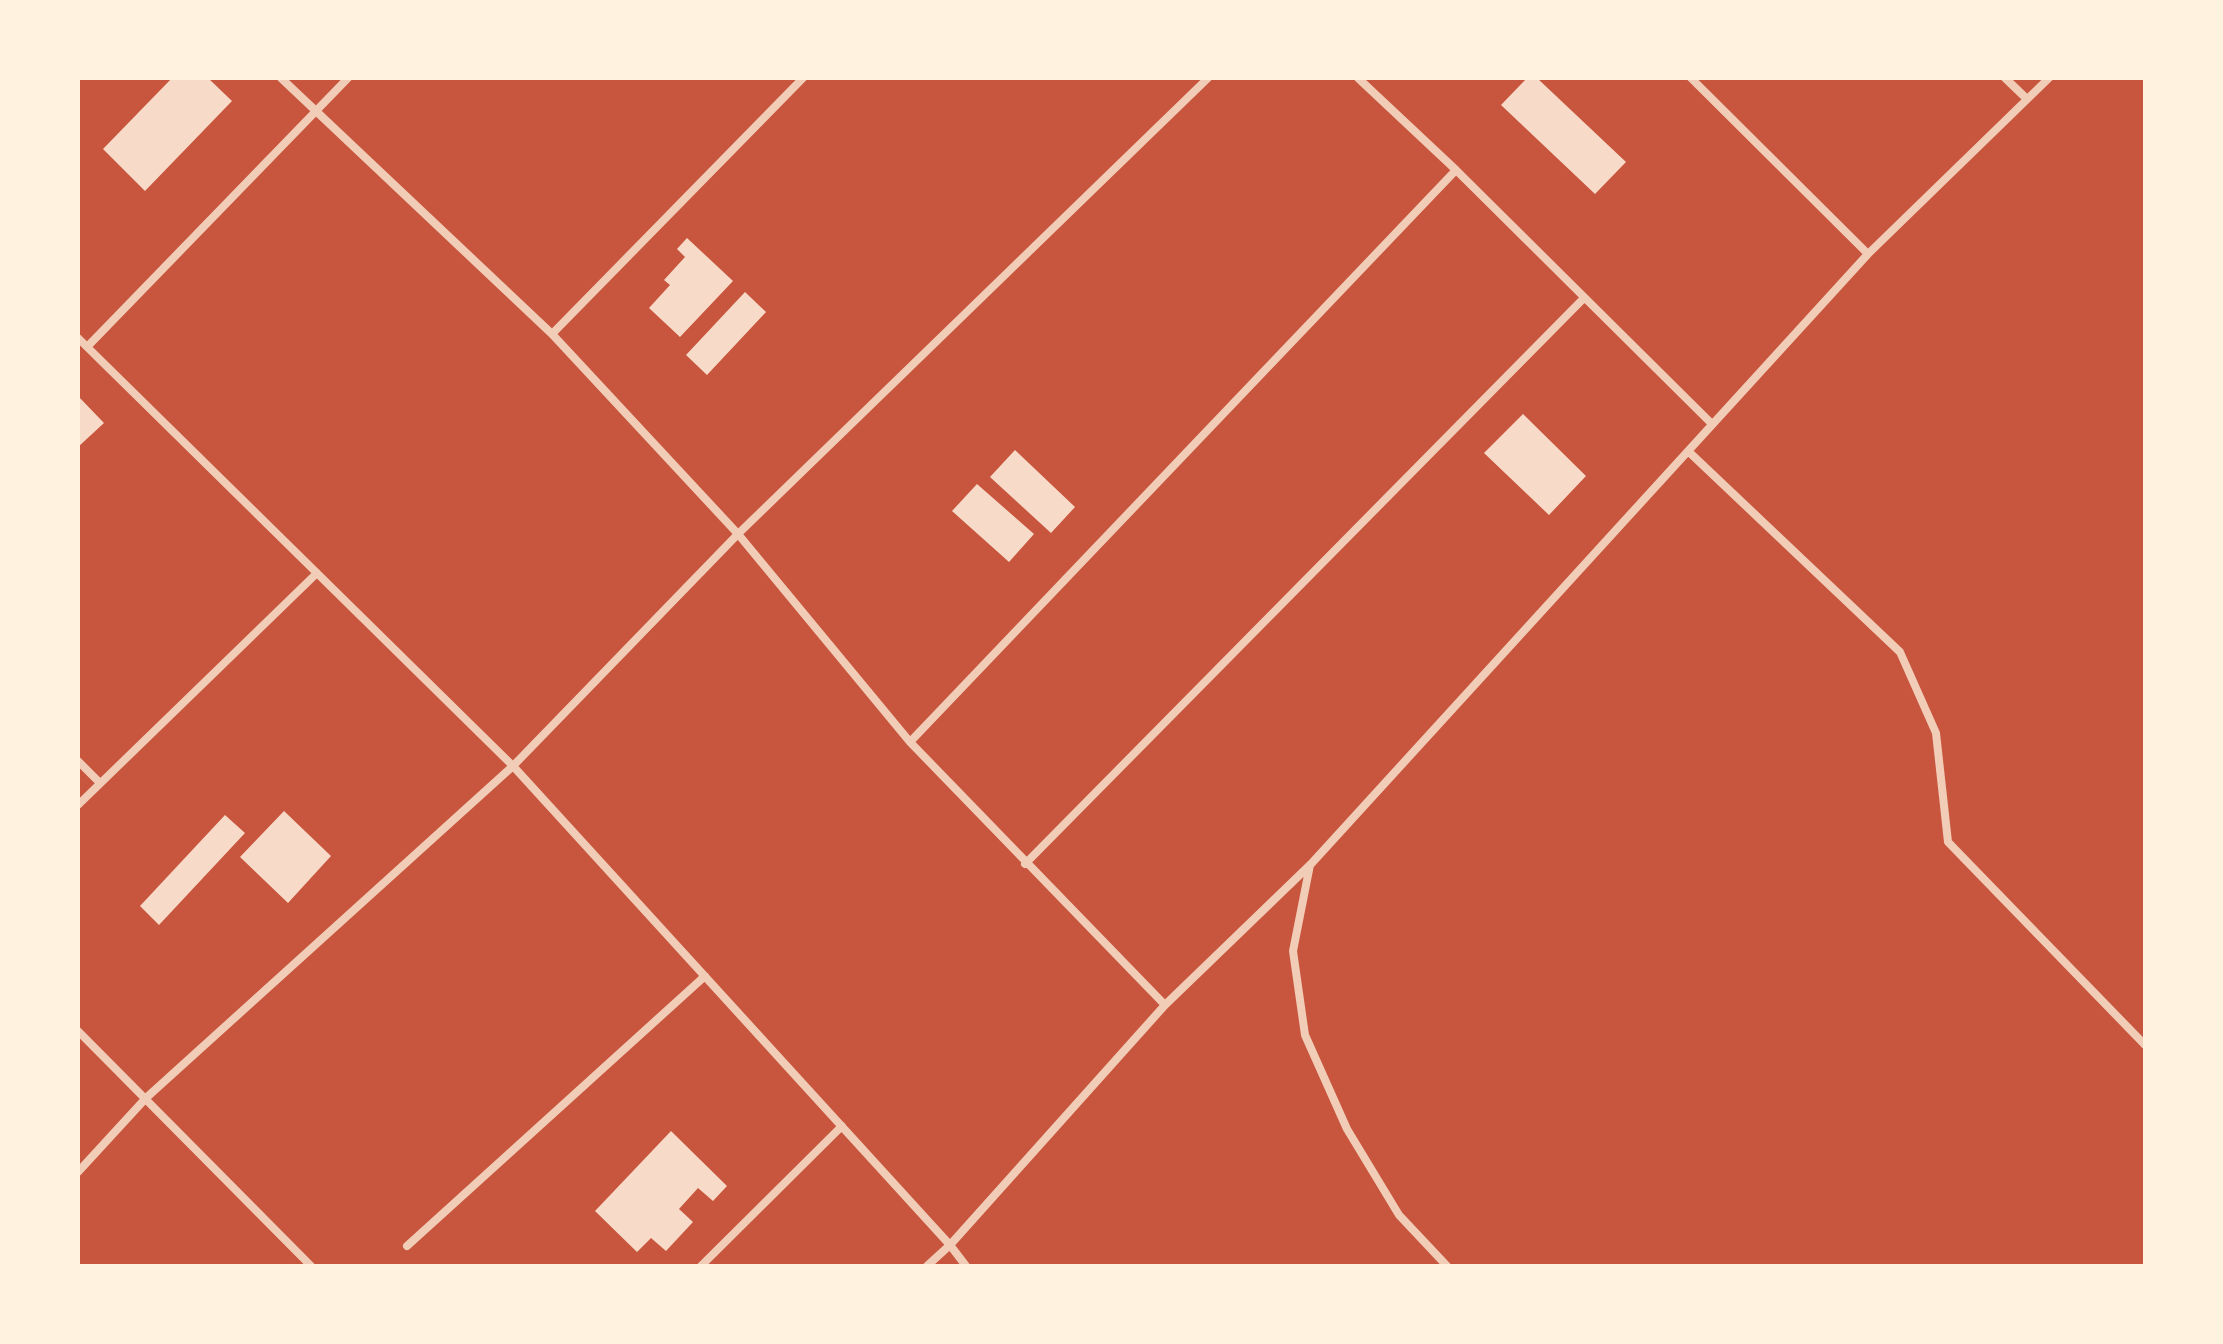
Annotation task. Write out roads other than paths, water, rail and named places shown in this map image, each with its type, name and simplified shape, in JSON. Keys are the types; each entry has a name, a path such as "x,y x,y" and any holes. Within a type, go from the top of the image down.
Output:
{"street":[{"path":"281,78 552,334 738,534 910,742 1165,1005"},
{"path":"87,347 348,78"},
{"path":"552,334 803,78"},
{"path":"78,1172 146,1098 513,766 738,534 1208,78"},
{"path":"1358,78 1456,170 1712,424"},
{"path":"1691,78 1868,254"},
{"path":"2005,78 2027,99"},
{"path":"927,1266 950,1245 1165,1005 1311,864 1868,254 2049,78"},
{"path":"910,742 1456,170"},
{"path":"1025,864 1584,298"},
{"path":"78,338 513,766 966,1266"},
{"path":"1688,451 1900,652 1936,733 1948,842 2145,1045"},
{"path":"78,805 317,573"},
{"path":"78,761 100,783"},
{"path":"1311,864 1293,951 1305,1035 1347,1129 1399,1215 1447,1266"},
{"path":"407,1246 705,976"},
{"path":"78,1031 311,1266"},
{"path":"701,1266 842,1126"}]}
